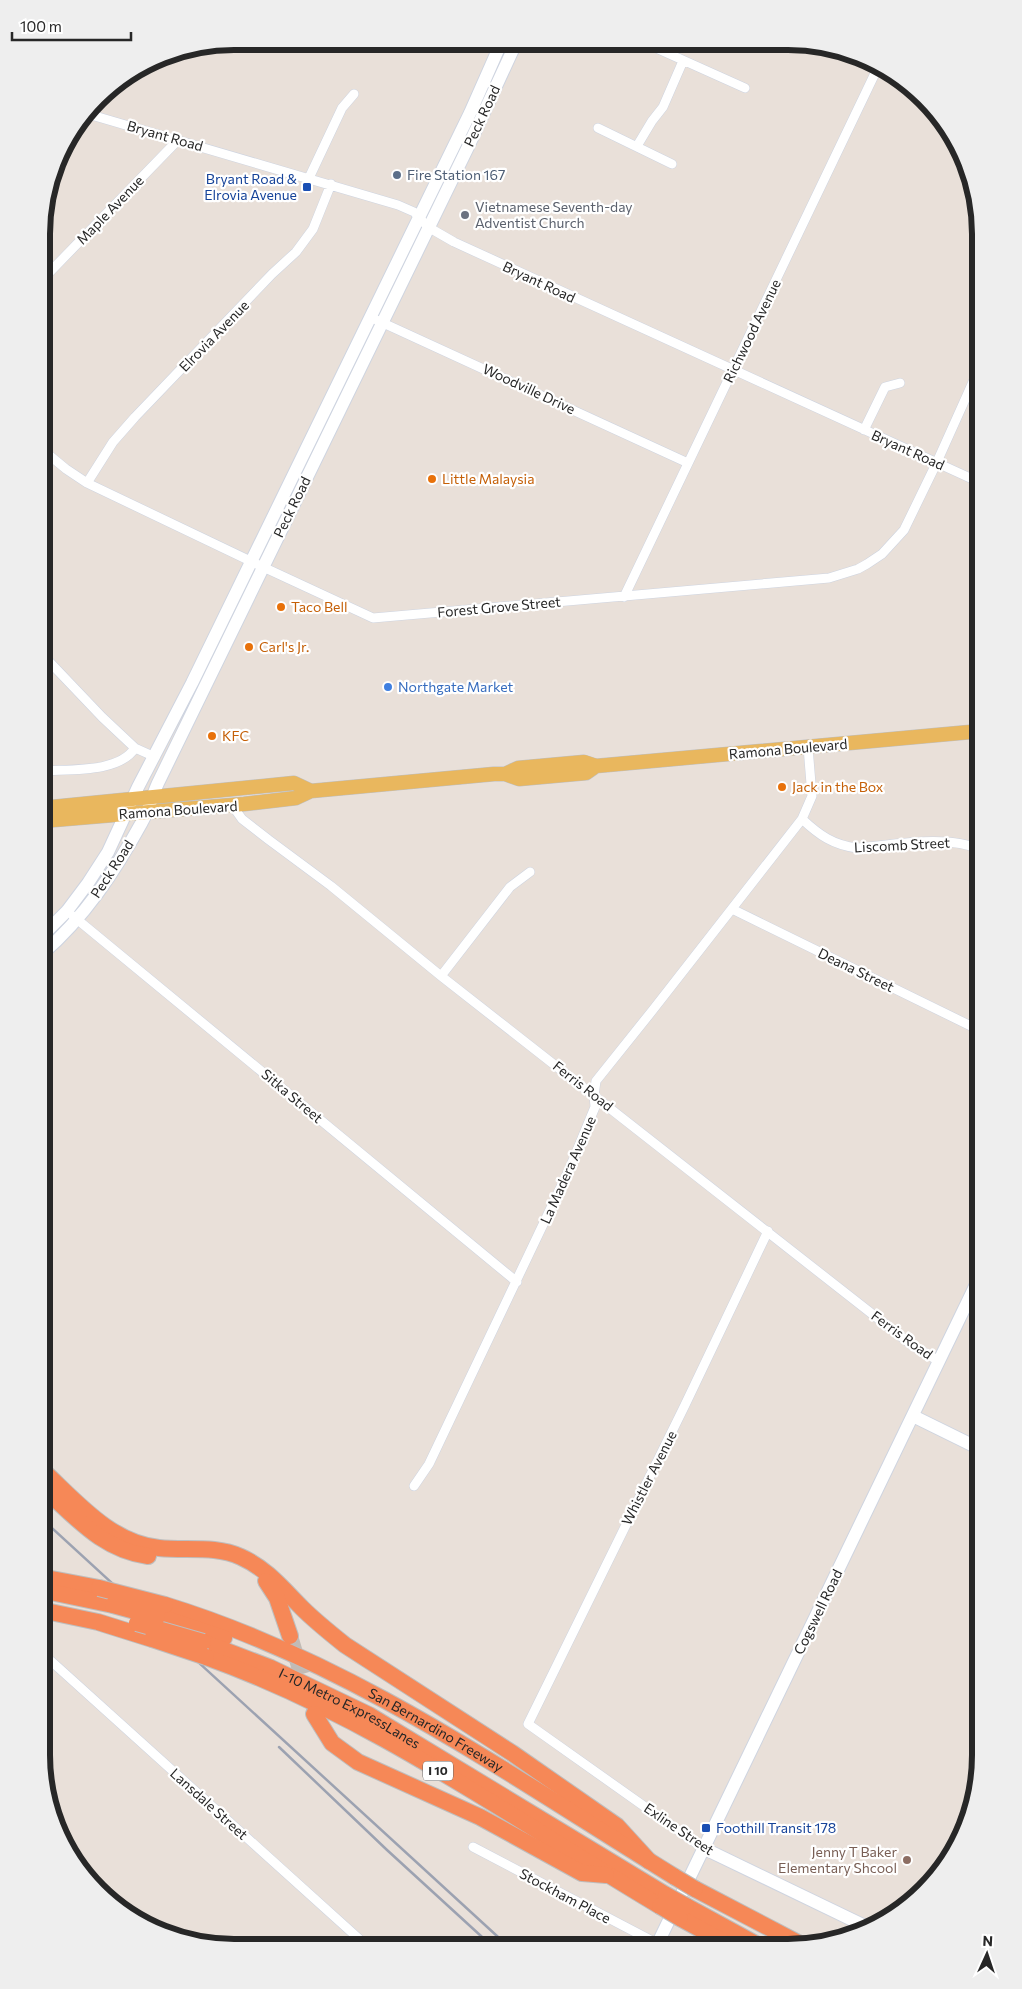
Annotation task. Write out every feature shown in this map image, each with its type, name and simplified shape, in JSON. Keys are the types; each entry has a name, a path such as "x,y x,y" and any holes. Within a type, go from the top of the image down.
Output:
{"highway":[{"path":"50,1477 103,1526 117,1535 134,1542 160,1548 222,1550 251,1562 280,1584 323,1628 345,1645 512,1753 610,1821 617,1826 649,1861"},
{"path":"50,1493 104,1542 115,1548 138,1555 219,1557 242,1564 263,1578 271,1587 282,1610 290,1636"},
{"name":"San Bernardino Freeway","path":"50,1579 100,1588 164,1612 244,1632 329,1670 410,1713 695,1889 791,1939"},
{"path":"50,1592 114,1605 164,1612"},
{"name":"I-10 Metro ExpressLanes","path":"50,1604 137,1623 204,1650 279,1672 368,1715 663,1900"},
{"name":"I 10","path":"50,1612 98,1622 152,1639 204,1650 367,1728 610,1876 663,1900 722,1939"},
{"path":"314,1714 332,1743 358,1762 495,1825 582,1873 610,1876"},
{"path":"683,1912 743,1939"}],"main road":[{"name":"Peck Road","path":"50,928 67,911 108,852 251,562 499,50"},
{"name":"Peck Road","path":"50,946 77,920 100,891 121,859 146,813 152,797 328,436 513,50"},
{"path":"315,429 328,436"},
{"path":"192,683 204,689"},
{"name":"Ramona Boulevard","path":"50,820 296,798 311,790 505,774 518,768 527,767 584,762 596,766 972,732"},
{"name":"Ramona Boulevard","path":"50,807 294,783 311,790"},
{"name":"Cogswell Road","path":"660,1939 972,1293"},
{"path":"912,1416 972,1445"},
{"name":"Exline Street","path":"703,1848 860,1924"}],"street":[{"path":"660,50 745,88"},
{"path":"637,146 652,120 663,107 683,61"},
{"name":"Richwood Avenue","path":"624,597 875,73"},
{"path":"309,178 342,108 354,94"},
{"name":"Bryant Road","path":"94,116 398,205 414,212 428,227 454,242 972,479"},
{"path":"598,128 672,164"},
{"name":"Maple Avenue","path":"50,273 178,140"},
{"name":"Elrovia Avenue","path":"87,483 113,442 135,417 272,274 296,252 313,229 331,184"},
{"name":"Woodville Drive","path":"370,317 688,463"},
{"path":"864,430 885,387 900,383"},
{"path":"937,462 972,384"},
{"name":"Forest Grove Street","path":"50,456 87,483 263,568 373,618 829,578 858,569 882,554 904,530 937,462"},
{"path":"50,662 135,748 155,757"},
{"path":"50,770 106,766 124,759 135,748"},
{"name":"La Madera Avenue","path":"414,1486 429,1464 569,1170 595,1107 596,1080 802,819 812,796 808,748"},
{"name":"Ferris Road","path":"232,805 249,824 330,886 441,976 913,1346 939,1361"},
{"name":"Liscomb Street","path":"802,819 820,835 844,847 857,848 949,841 972,846"},
{"path":"441,976 510,887 530,872"},
{"name":"Deana Street","path":"732,909 972,1027"},
{"name":"Sitka Street","path":"67,911 517,1282"},
{"name":"Whistler Avenue","path":"528,1724 679,1418 768,1231"},
{"name":"Lansdale Street","path":"51,1661 360,1939"},
{"name":"Exline Street","path":"528,1724 703,1848"},
{"name":"Stockham Place","path":"473,1847 644,1939"}],"tunnel":[{"path":"290,1636 307,1693"}],"railway":[{"path":"50,1526 500,1939"},
{"path":"279,1747 484,1939"}],"place":[{"name":"Fire Station 167","path":"397,175"},
{"name":"Bryant Road & Elrovia Avenue","path":"307,187"},
{"name":"Vietnamese Seventh-day Adventist Church","path":"465,215"},
{"name":"Little Malaysia","path":"432,479"},
{"name":"Taco Bell","path":"281,607"},
{"name":"Carl's Jr.","path":"249,647"},
{"name":"Northgate Market","path":"388,687"},
{"name":"KFC","path":"212,736"},
{"name":"Jack in the Box","path":"782,787"},
{"name":"Foothill Transit 178","path":"706,1828"},
{"name":"Jenny T Baker Elementary Shcool","path":"907,1860"}]}
